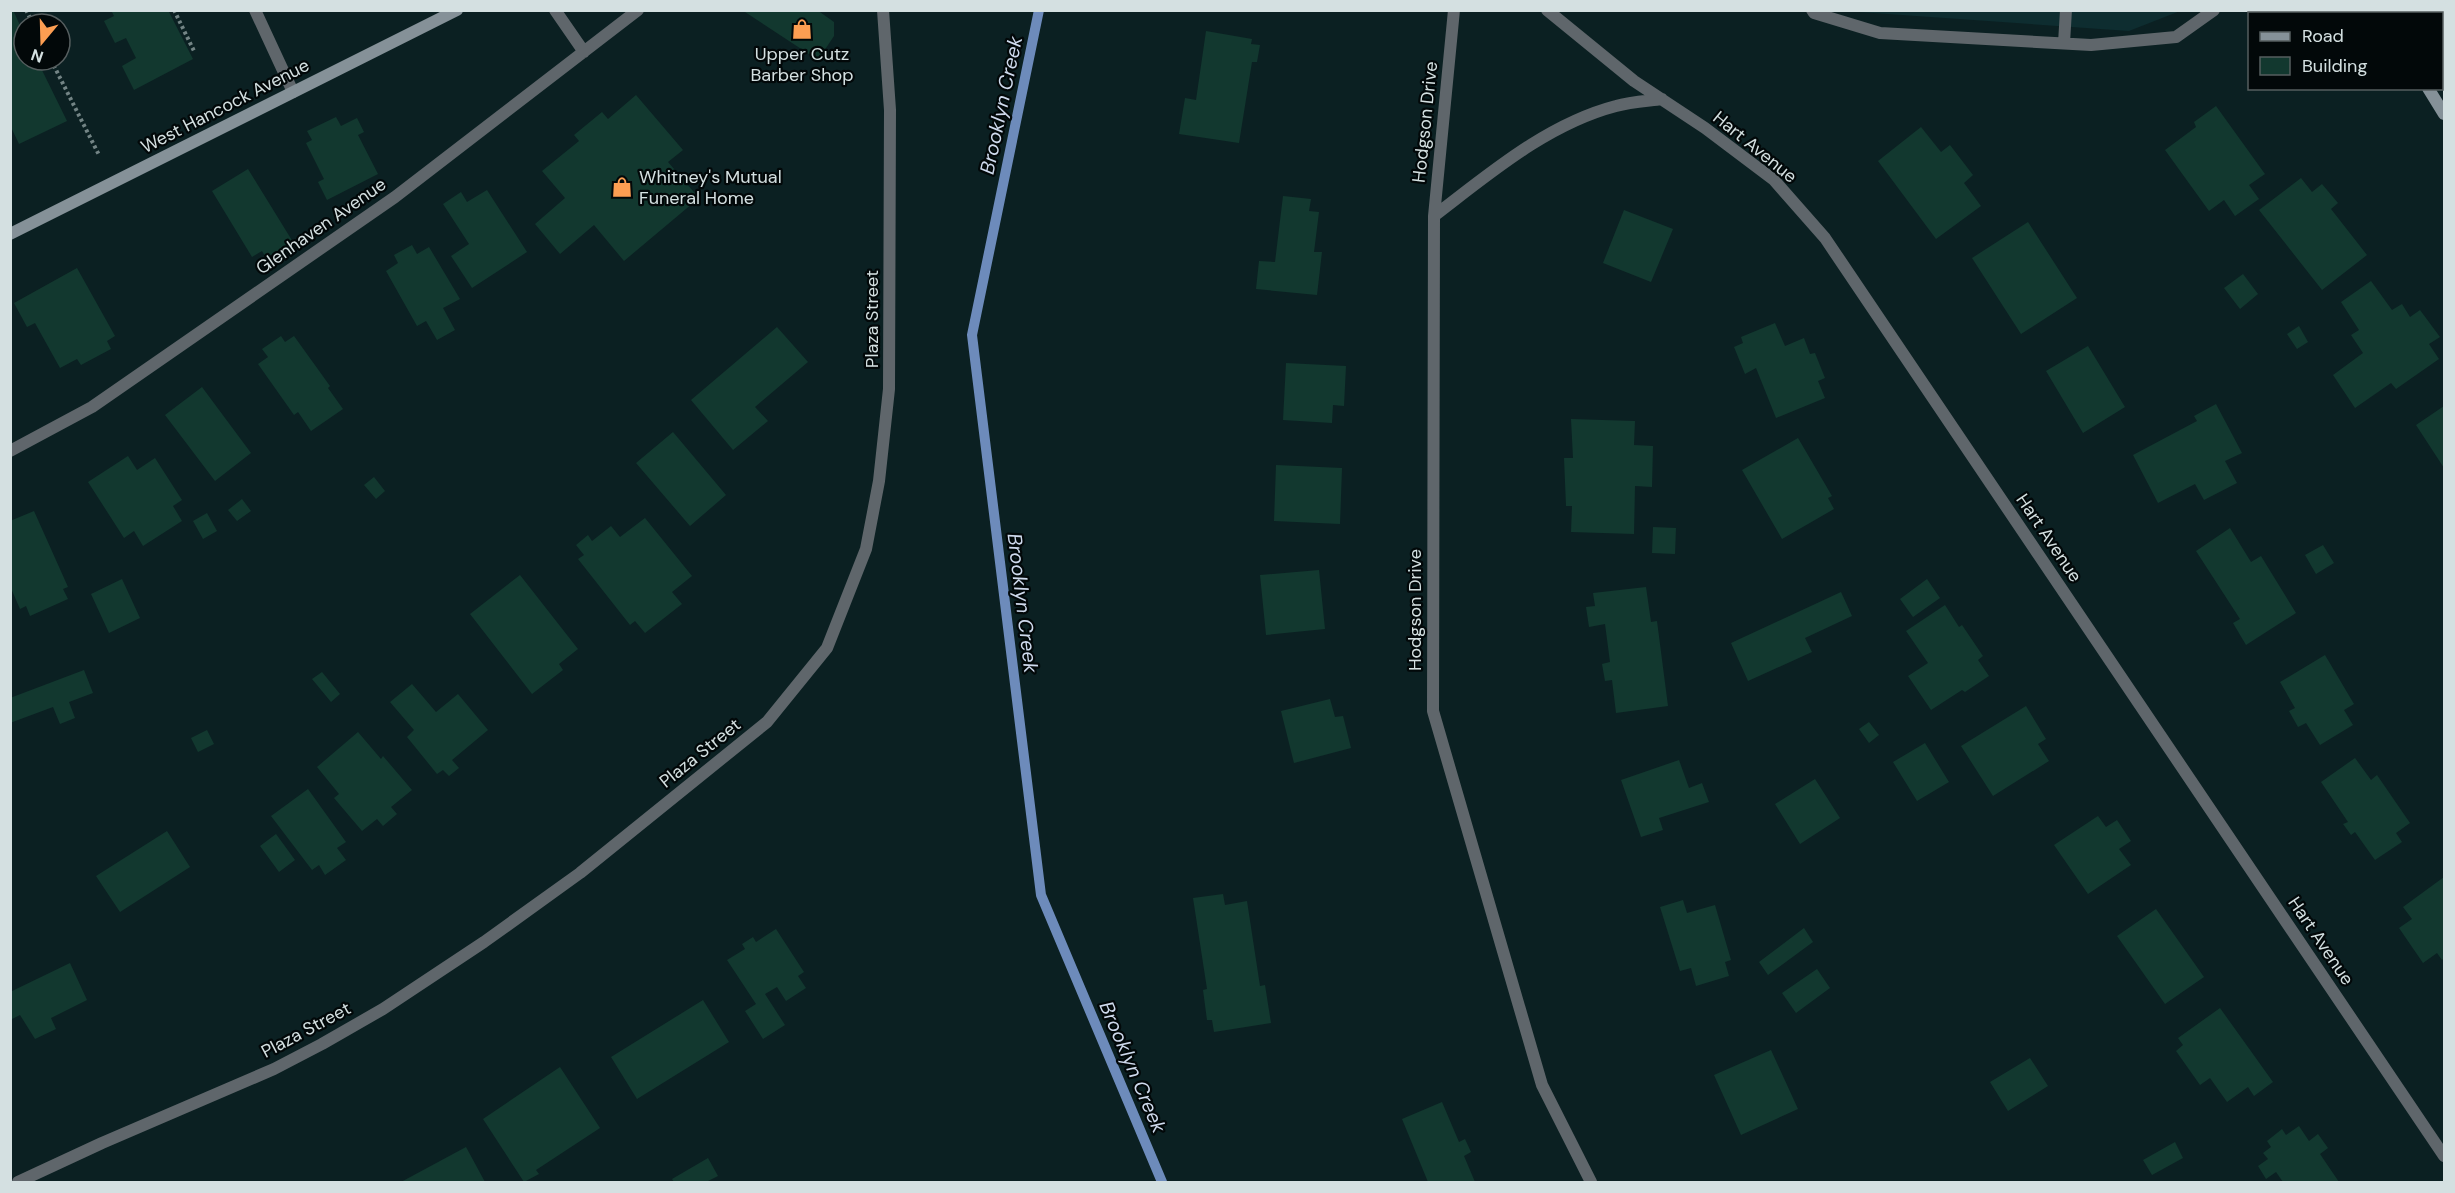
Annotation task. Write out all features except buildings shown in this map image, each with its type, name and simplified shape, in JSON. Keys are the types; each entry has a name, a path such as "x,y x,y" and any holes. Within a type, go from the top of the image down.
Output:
{"street":[{"path":"255,10 293,92"},
{"name":"West Hancock Avenue","path":"10,234 457,10"},
{"path":"555,10 584,52"},
{"name":"Glenhaven Avenue","path":"10,451 92,407 395,197 638,10"},
{"name":"Plaza Street","path":"18,1182 274,1069 392,1003 484,942 580,873 767,722 827,648 866,549 879,481 889,389 890,110 883,10"},
{"name":"Hodgson Drive","path":"1454,10 1434,216 1433,711 1542,1085 1591,1182"},
{"name":"Hart Avenue","path":"1547,10 1634,81 1705,128 1774,180 1825,238 2445,1156"},
{"path":"1812,10 1814,13 1880,33 2091,45 2176,37 2214,10"},
{"path":"2064,43 2066,10"},
{"path":"2429,90 2445,114"},
{"path":"1434,216 1511,158 1568,124 1616,106 1662,99"}],"path":[{"path":"174,10 194,51"},
{"path":"57,72 99,154"}],"shaded area":[{"path":"1845,11 2180,11 2129,31"}],"waterway":[{"name":"Brooklyn Creek","path":"1039,10 972,335 1041,895 1162,1182"}],"place":[{"name":"Upper Cutz Barber Shop","path":"802,29"},
{"name":"Whitney's Mutual Funeral Home","path":"622,187"}]}
